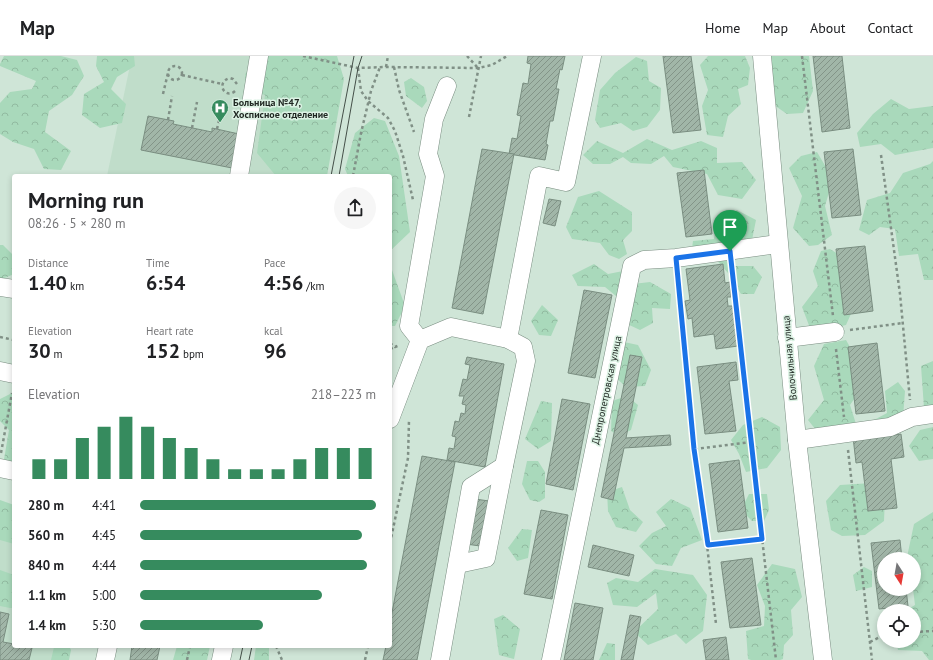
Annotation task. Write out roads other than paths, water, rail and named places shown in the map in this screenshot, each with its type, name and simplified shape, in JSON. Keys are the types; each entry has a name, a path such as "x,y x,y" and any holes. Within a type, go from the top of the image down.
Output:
{"street":[{"path":"239,174 259,56"},
{"path":"508,339 539,176 566,182 592,56"},
{"name":"Волочильная улица","path":"762,56 797,440 823,660"},
{"path":"420,340 409,326 435,176 428,154 434,119 447,86"},
{"name":"Днепропетровская улица","path":"551,660 632,266 644,260 676,258 778,244"},
{"path":"0,287 12,289"},
{"path":"393,411 420,340 451,326 508,339 523,347 526,361 486,558 458,564"},
{"path":"787,338 835,332"},
{"path":"0,371 12,374"},
{"path":"797,440 890,427 912,417 933,414"},
{"path":"440,660 471,487 504,466"},
{"path":"0,468 12,471"},
{"path":"105,660 108,648"},
{"path":"221,660 224,648"}],"tram line":[{"path":"331,174 354,56"},
{"path":"339,174 358,68 362,56"},
{"path":"240,660 243,648"},
{"path":"249,660 252,648"}],"place":[{"name":"Больница №47, Хосписное отделение","path":"220,123"}]}
